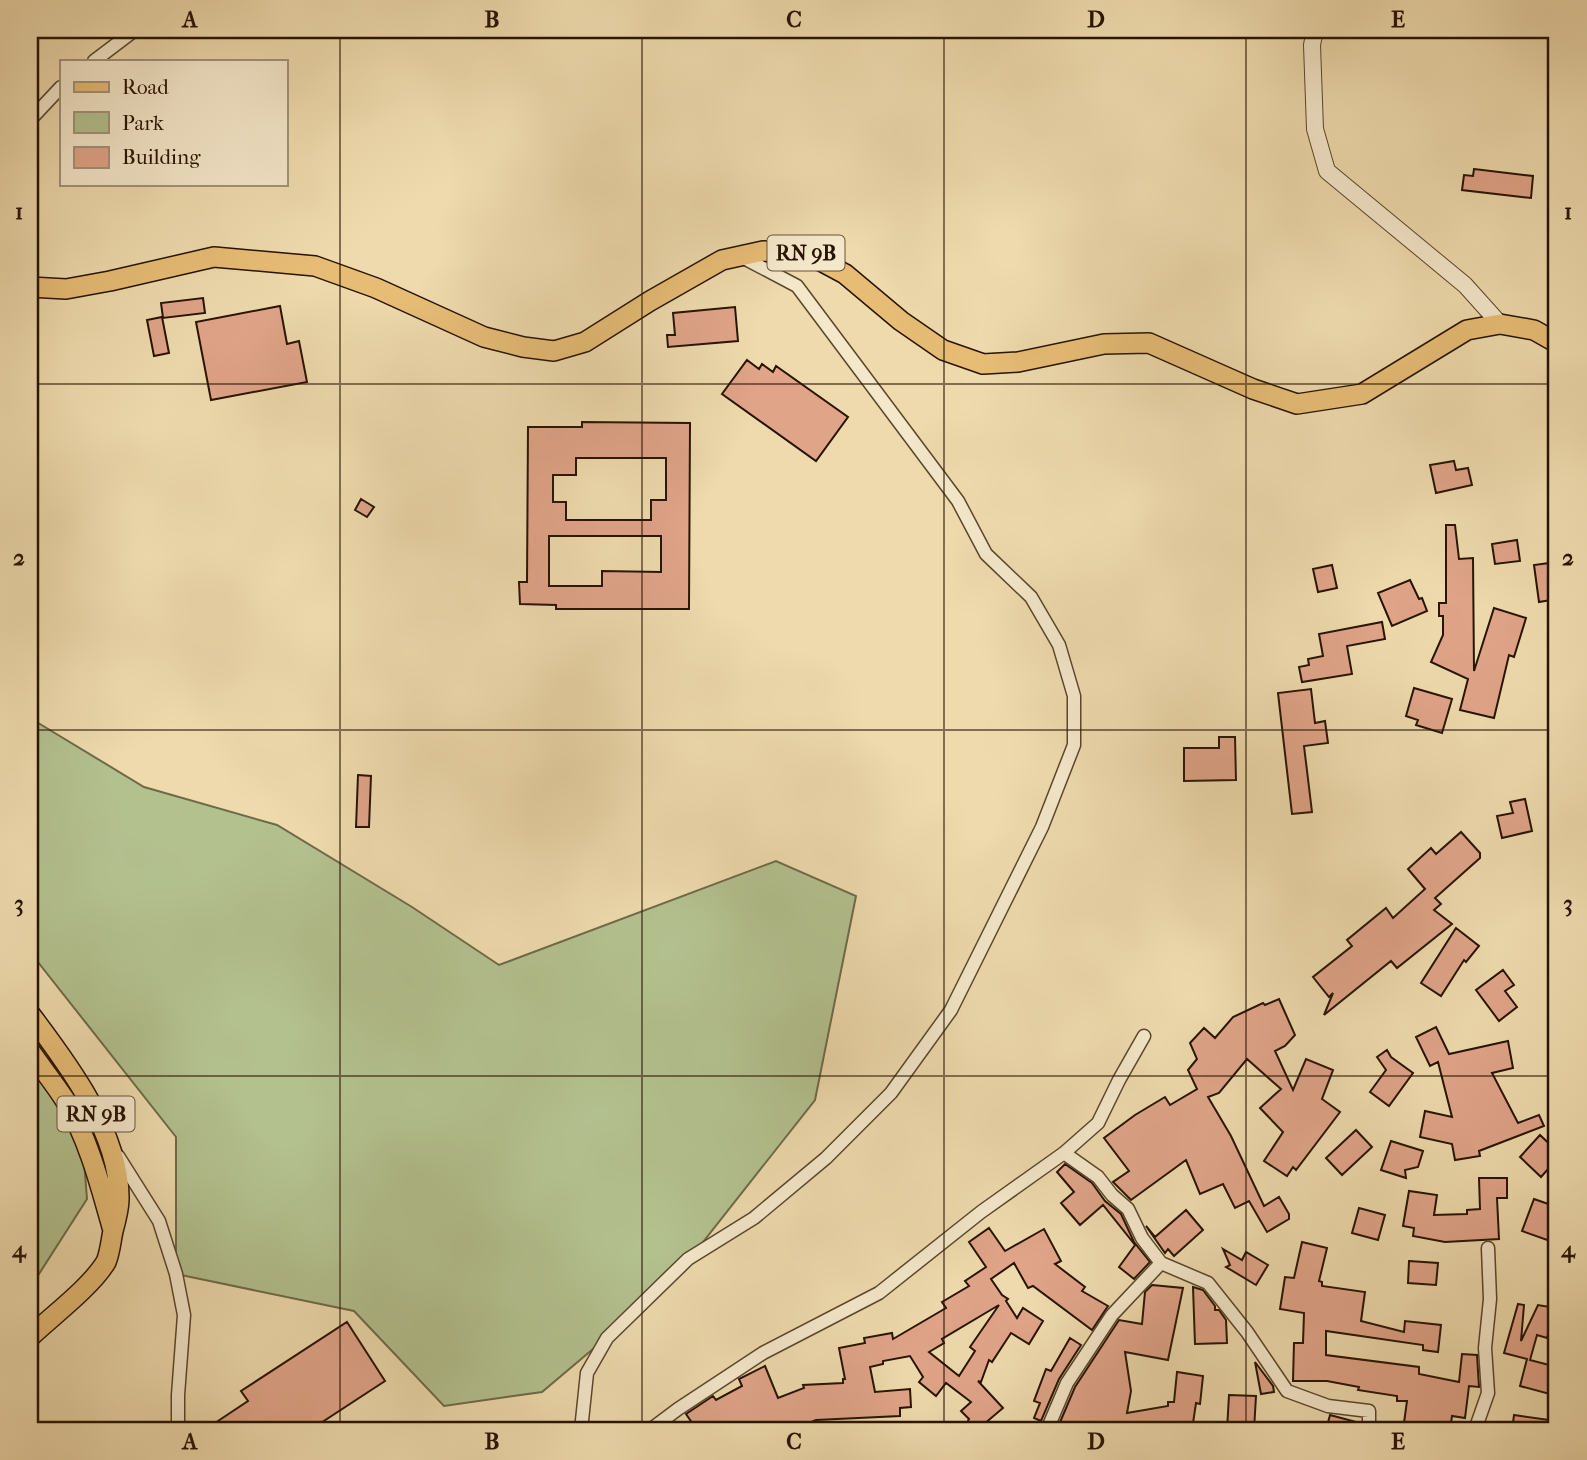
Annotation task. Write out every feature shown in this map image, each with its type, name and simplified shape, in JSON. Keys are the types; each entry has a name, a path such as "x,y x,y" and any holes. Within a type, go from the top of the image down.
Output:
{"main road":[{"name":"RN 9B","path":"30,287 66,289 214,257 316,266 376,288 484,337 523,347 554,351 585,342 649,301 722,260 763,251 804,252 845,274 901,321 943,350 983,363 1018,362 1104,344 1149,343 1253,389 1297,404 1362,394 1468,330 1500,324 1534,330 1557,343"},
{"name":"RN 9B","path":"30,1014 81,1084 106,1138 119,1201 107,1261 87,1285 30,1337"},
{"name":"RN 9B","path":"30,1051 65,1101 80,1131 98,1176 113,1231"}],"street":[{"path":"95,60 135,30"},
{"path":"1314,30 1312,45 1315,129 1327,171 1465,285 1500,324"},
{"path":"30,120 60,88"},
{"path":"581,1430 587,1373 607,1338 688,1259 754,1218 826,1158 891,1093 914,1062 951,1010 1042,827 1074,746 1074,696 1059,645 1031,597 986,554 958,501 797,286 740,256"},
{"path":"650,1430 762,1353 879,1293 981,1212 1064,1153 1098,1123 1144,1036"},
{"path":"106,1138 159,1221 176,1274 184,1315 178,1430"},
{"path":"1064,1153 1098,1177 1128,1209 1142,1238 1161,1263 1208,1283 1247,1332 1287,1391 1328,1406 1369,1411 1369,1430"},
{"path":"1475,1430 1488,1393 1485,1349 1490,1299 1488,1248"},
{"path":"1047,1430 1067,1383 1112,1315 1161,1263"},
{"path":"815,1430 834,1430"}],"green space":[{"path":"30,718 144,787 277,825 412,907 499,965 776,861 856,896 815,1100 670,1284 542,1392 444,1406 354,1311 176,1274 176,1137 30,952"},
{"path":"30,1044 80,1110 87,1199 30,1288"}],"building":[{"path":"1474,169 1533,176 1531,198 1462,190 1464,175 1473,176"},
{"path":"203,298 205,313 163,318 161,303"},
{"path":"280,306 287,344 299,341 307,382 211,400 196,322"},
{"path":"735,307 738,341 668,347 667,335 675,335 673,313"},
{"path":"162,317 169,353 154,356 147,320"},
{"path":"747,360 759,369 762,364 773,372 776,366 848,417 816,461 722,394"},
{"path":"582,422 690,423 689,609 556,609 556,605 520,604 519,582 527,582 528,427 582,427","holes":["576,458 666,458 666,500 651,500 651,520 566,520 566,502 553,502 553,475 576,475","549,536 661,536 661,572 602,571 602,586 549,586"]},
{"path":"1454,461 1456,470 1468,468 1472,485 1436,493 1430,465"},
{"path":"361,499 374,507 367,517 355,510"},
{"path":"1446,525 1455,525 1459,559 1473,558 1474,671 1494,608 1526,618 1514,657 1509,655 1494,718 1460,710 1468,679 1431,662 1443,635 1443,616 1439,616 1439,603 1446,603"},
{"path":"1517,540 1520,561 1495,564 1492,544"},
{"path":"1557,562 1557,599 1539,602 1534,565"},
{"path":"1332,565 1337,588 1318,592 1313,569"},
{"path":"1410,580 1427,611 1392,626 1378,593"},
{"path":"1382,622 1385,639 1347,646 1352,674 1302,682 1299,667 1309,665 1308,659 1323,656 1319,634"},
{"path":"1414,688 1452,699 1442,733 1416,725 1418,720 1406,716"},
{"path":"1311,689 1315,723 1325,721 1328,743 1304,746 1312,812 1292,814 1278,693"},
{"path":"1219,737 1235,737 1236,780 1184,781 1184,748 1219,748"},
{"path":"358,775 371,776 369,827 356,827"},
{"path":"1525,799 1532,831 1502,838 1497,816 1513,813 1510,802"},
{"path":"1461,832 1480,853 1480,858 1435,898 1441,904 1434,910 1452,924 1397,968 1391,961 1324,1015 1333,993 1329,997 1313,977 1352,946 1347,940 1386,908 1393,918 1425,889 1408,869 1431,848 1436,854"},
{"path":"1456,928 1479,946 1466,962 1464,960 1441,996 1421,983"},
{"path":"1503,970 1514,985 1505,991 1517,1007 1499,1021 1476,990"},
{"path":"1279,999 1295,1035 1285,1046 1275,1051 1293,1090 1306,1059 1333,1070 1322,1099 1340,1112 1296,1170 1293,1167 1287,1176 1264,1161 1283,1132 1260,1108 1281,1089 1247,1059 1219,1093 1208,1097 1231,1136 1264,1206 1279,1197 1289,1219 1267,1232 1249,1201 1235,1208 1223,1184 1200,1194 1186,1160 1131,1200 1113,1182 1129,1171 1104,1138 1165,1097 1170,1105 1197,1089 1188,1070 1197,1059 1190,1043 1204,1028 1215,1038 1233,1017 1263,1003 1265,1005"},
{"path":"1436,1027 1449,1054 1508,1041 1513,1068 1492,1073 1518,1123 1539,1115 1544,1126 1479,1151 1480,1156 1455,1160 1452,1144 1420,1137 1425,1111 1452,1117 1438,1062 1430,1066 1416,1037"},
{"path":"1387,1050 1391,1057 1413,1073 1389,1106 1370,1092 1386,1070 1377,1057"},
{"path":"1356,1130 1372,1147 1342,1175 1326,1158"},
{"path":"1540,1135 1557,1151 1557,1159 1541,1177 1520,1157"},
{"path":"1391,1141 1423,1151 1418,1167 1405,1170 1406,1178 1381,1170"},
{"path":"1065,1164 1092,1183 1105,1201 1121,1214 1134,1242 1150,1262 1134,1279 1119,1267 1135,1245 1103,1205 1080,1225 1061,1203 1074,1192 1057,1172"},
{"path":"1479,1178 1507,1178 1507,1198 1497,1198 1499,1239 1445,1242 1413,1236 1414,1228 1403,1226 1409,1191 1437,1195 1434,1215 1467,1214 1467,1210 1480,1209"},
{"path":"1534,1199 1557,1207 1557,1223 1550,1241 1522,1231"},
{"path":"1359,1208 1385,1215 1378,1240 1352,1233"},
{"path":"1186,1210 1203,1230 1174,1256 1168,1249 1165,1253 1146,1226 1155,1237"},
{"path":"989,1228 1005,1251 1044,1229 1061,1261 1055,1264 1085,1287 1082,1291 1108,1306 1092,1330 1033,1286 1028,1288 1014,1263 991,1279 1008,1299 1006,1301 1017,1318 1023,1308 1043,1321 1029,1344 1011,1333 992,1362 989,1360 981,1382 978,1381 1003,1408 977,1430 963,1430 969,1419 961,1411 971,1402 946,1383 936,1396 919,1382 923,1377 910,1356 883,1361 883,1364 870,1367 875,1392 910,1389 911,1407 900,1408 900,1416 816,1420 793,1430 697,1430 686,1414 713,1396 716,1400 742,1386 739,1379 765,1366 778,1398 804,1388 803,1385 843,1383 845,1379 839,1348 865,1343 864,1338 892,1333 893,1339 946,1308 942,1302 969,1286 965,1281 986,1267 969,1242","holes":["999,1305 970,1347 975,1351 959,1376 929,1352 944,1343 942,1339"]},
{"path":"1302,1242 1327,1248 1319,1281 1322,1286 1365,1292 1361,1321 1404,1332 1405,1321 1441,1325 1438,1352 1423,1350 1423,1345 1326,1331 1326,1355 1419,1367 1419,1374 1459,1382 1462,1354 1477,1355 1479,1387 1469,1386 1465,1418 1452,1416 1450,1430 1403,1430 1407,1401 1397,1401 1397,1396 1358,1390 1359,1387 1327,1381 1293,1381 1294,1343 1303,1343 1304,1313 1280,1309 1285,1277 1294,1278"},
{"path":"1223,1249 1242,1260 1246,1252 1268,1265 1256,1285 1226,1267 1230,1265"},
{"path":"1409,1261 1438,1263 1436,1285 1408,1283"},
{"path":"1152,1285 1183,1288 1168,1360 1125,1352 1131,1391 1127,1413 1168,1406 1168,1402 1174,1402 1177,1372 1203,1376 1200,1404 1196,1403 1192,1430 1160,1426 1160,1430 1067,1430 1058,1427 1075,1387 1119,1320 1142,1324 1145,1292"},
{"path":"1193,1287 1203,1290 1215,1310 1219,1310 1226,1320 1227,1343 1195,1344"},
{"path":"1518,1304 1524,1305 1521,1341 1538,1305 1556,1308 1547,1338 1537,1335 1530,1360 1557,1367 1557,1396 1520,1386 1527,1359 1504,1353"},
{"path":"347,1322 385,1381 310,1430 224,1430 218,1421 248,1401 241,1391"},
{"path":"1070,1338 1081,1345 1059,1379 1041,1421 1034,1418 1040,1403 1034,1401 1046,1369 1051,1371"},
{"path":"1255,1362 1273,1386 1274,1392 1261,1394"},
{"path":"1229,1395 1256,1396 1254,1430 1227,1430"},
{"path":"1330,1415 1360,1423 1360,1430 1326,1430"},
{"path":"1514,1415 1557,1421 1557,1430 1512,1430"}]}
